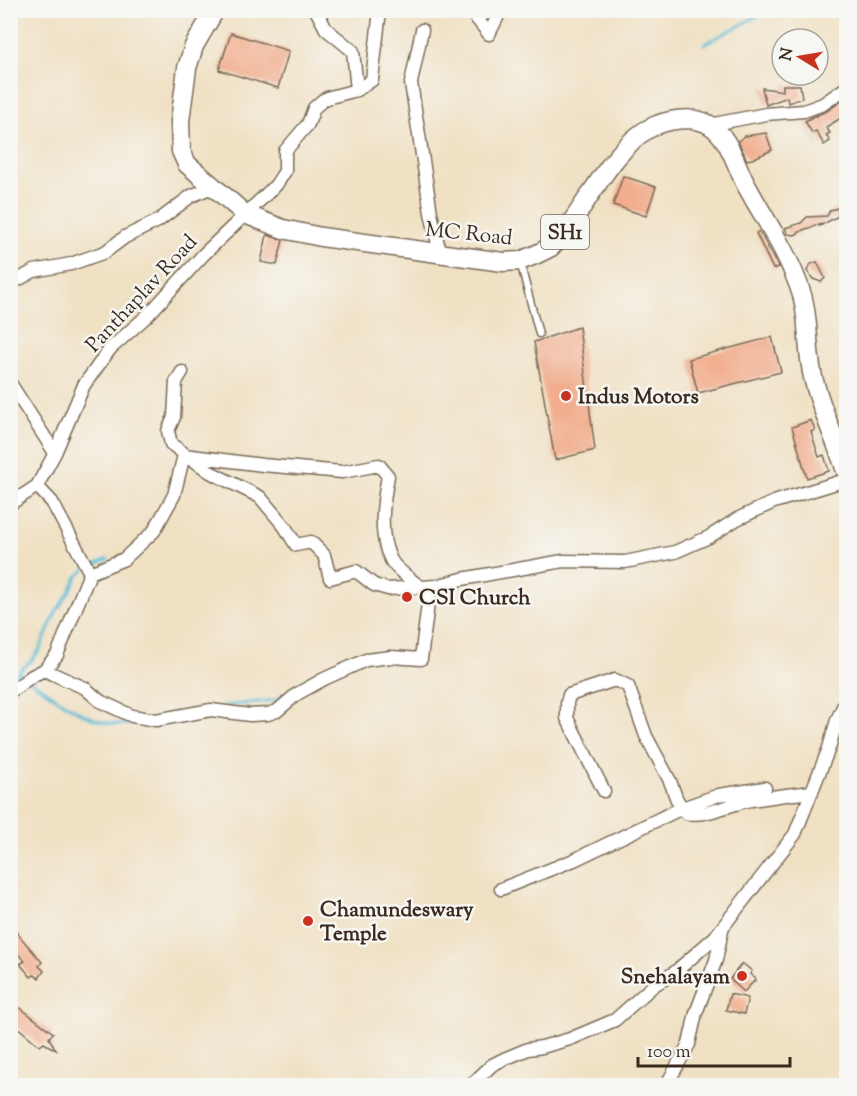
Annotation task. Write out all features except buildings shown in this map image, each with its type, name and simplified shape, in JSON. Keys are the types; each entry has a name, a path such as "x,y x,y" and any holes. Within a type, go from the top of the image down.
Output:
{"main road":[{"name":"MC Road","path":"215,10 194,46 187,68 180,121 181,151 187,164 245,214 282,229 440,254 503,262 520,261 551,247 561,237 616,158 649,129 667,122 684,120 709,125"},
{"path":"709,125 730,149 745,182 767,219 802,296 808,324 813,379 846,471"}],"street":[{"path":"316,10 326,29 353,51 357,90 372,80 380,10"},
{"path":"470,10 489,34 501,10"},
{"path":"422,30 411,83 431,213 440,254"},
{"path":"709,125 766,114 804,111 823,104 846,88"},
{"name":"Panthaplav Road","path":"37,486 56,453 84,385 110,349 148,315 204,254 276,185 285,171 285,151 308,124 314,108 330,96 357,90"},
{"path":"10,284 34,271 71,264 105,252 125,237 158,221 191,196 212,187"},
{"path":"182,372 176,382 174,417 168,431 171,444 210,472 260,497 285,527 296,545 311,542 324,555 330,578 356,571 374,585 388,589 435,586 525,566 563,561 625,562 675,552 774,502 846,480"},
{"path":"10,383 56,453"},
{"path":"87,568 124,559 154,531 174,495 184,455"},
{"path":"184,455 342,472 379,465 388,476 384,521 385,543 392,562 419,586"},
{"path":"10,504 37,486 52,502 87,568 57,655 44,670 14,689"},
{"path":"44,670 85,688 100,701 132,716 156,720 211,710 250,715 268,714 277,711 297,694 324,679 366,660 391,657 421,659 429,595 435,586"},
{"path":"604,791 567,718 567,703 569,695 615,680 628,686 646,736 686,813 691,814 748,801 812,792"},
{"path":"470,1086 492,1065 528,1048 542,1047 579,1036 615,1020 654,985 674,973 715,937 795,834 846,700"},
{"path":"501,890 574,860 682,808 719,795 765,788"},
{"path":"666,1086 689,1044 696,1013 716,960 723,927"}],"lane":[{"path":"520,261 539,334"}],"shaded area":[{"path":"846,92 846,119 831,129 835,135 816,147 800,118"}],"waterway":[{"path":"704,44 769,10"},
{"path":"94,565 108,559"},
{"path":"10,682 40,649 56,612 77,577 86,569"},
{"path":"224,706 276,700 319,674 359,657"},
{"path":"18,672 25,677"},
{"path":"31,681 80,713 94,719 108,723 135,722"}],"place":[{"name":"Indus Motors","path":"566,396"},
{"name":"CSI Church","path":"407,597"},
{"name":"Chamundeswary Temple","path":"308,921"},
{"name":"Snehalayam","path":"742,976"}]}
